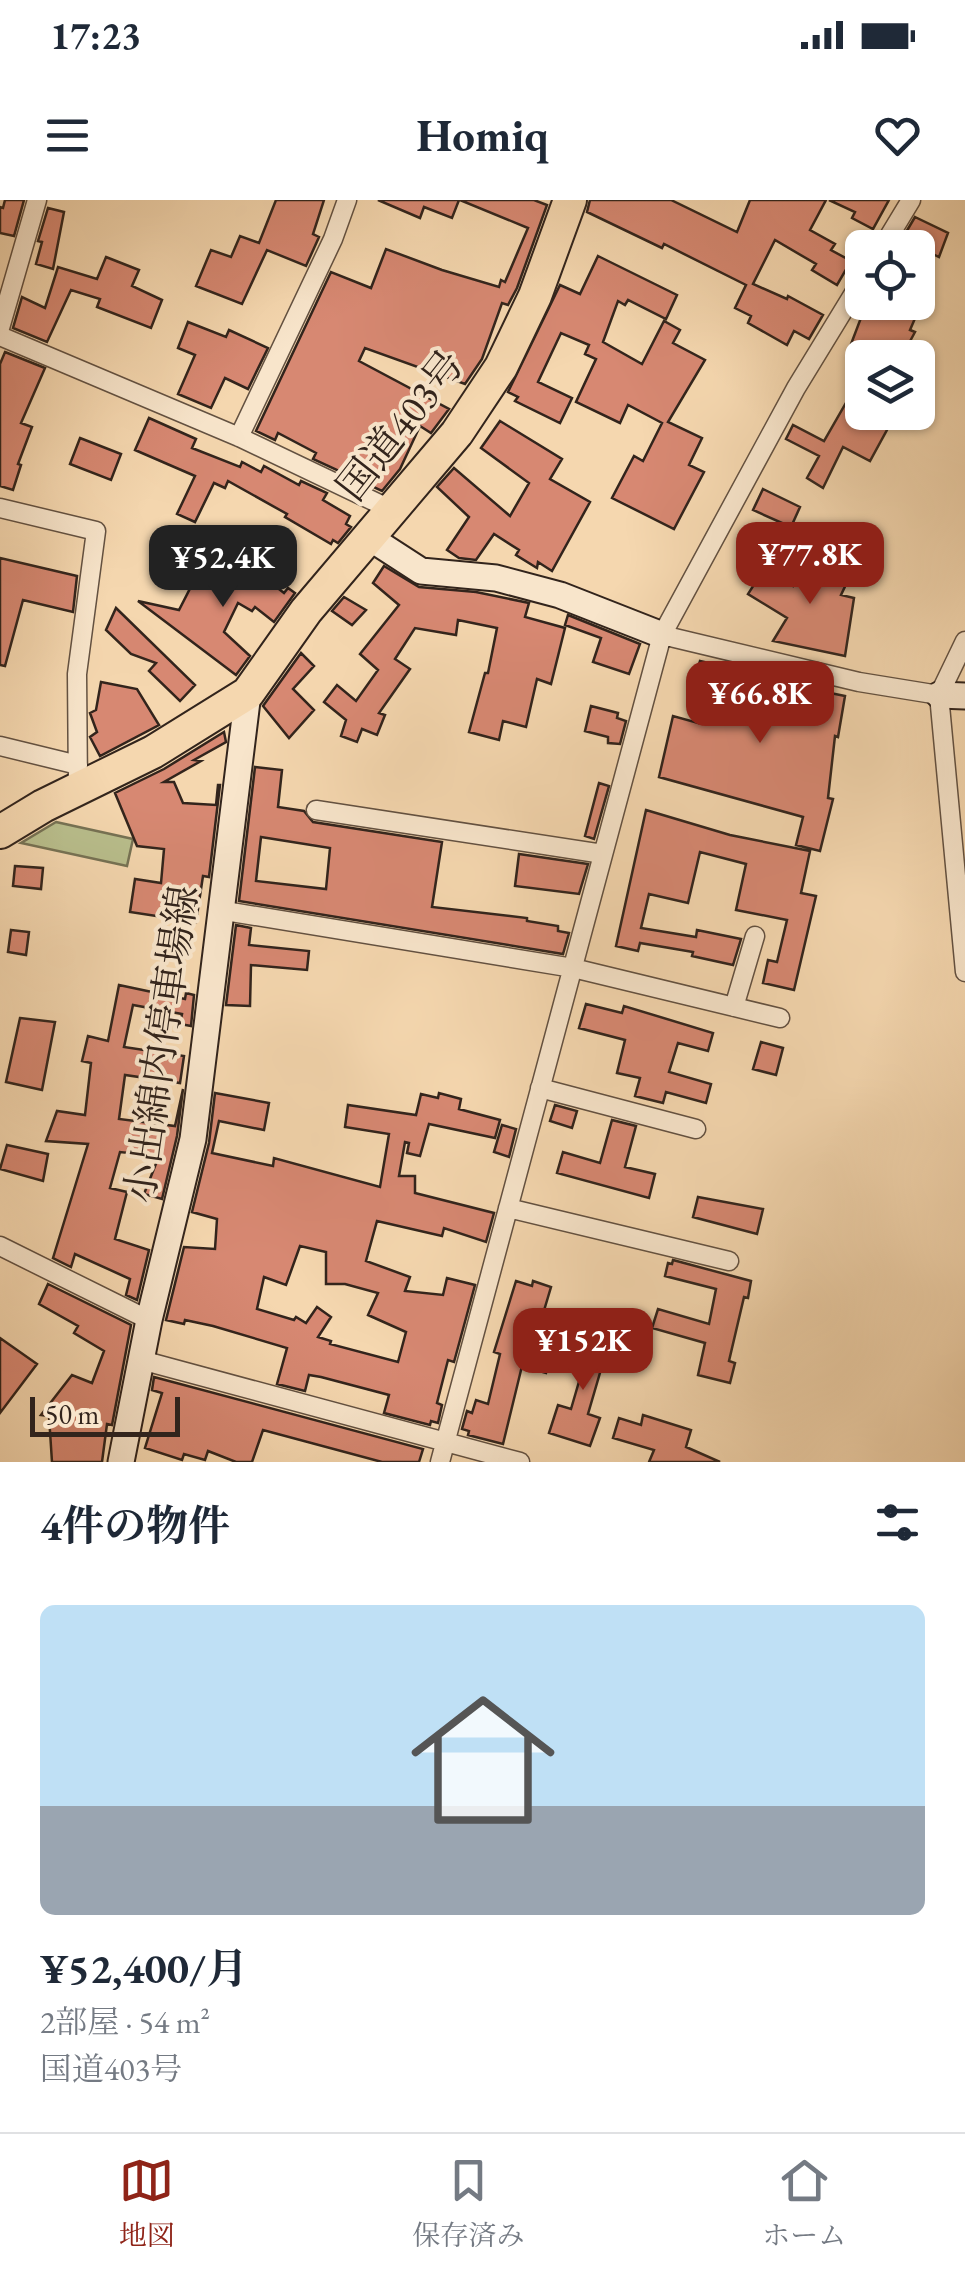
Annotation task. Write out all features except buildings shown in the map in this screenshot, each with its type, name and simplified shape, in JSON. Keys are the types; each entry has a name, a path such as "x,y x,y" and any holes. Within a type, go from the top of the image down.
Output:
{"highway":[{"name":"国道403号","path":"0,832 78,777 153,752 248,693 306,611 457,434 501,367 535,296 570,200"}],"main road":[{"path":"367,536 421,571 496,578 560,594 662,635"},
{"name":"小出綿内停車場線","path":"121,1462 140,1360 193,1139 248,693"},
{"path":"938,695 965,696"}],"street":[{"path":"0,328 37,200"},
{"path":"239,437 333,239 347,200"},
{"path":"893,230 911,200"},
{"path":"440,1462 662,635 796,388 845,308"},
{"path":"0,336 239,437 390,509"},
{"path":"0,508 96,531 77,674 78,777 0,746"},
{"path":"662,635 841,678 938,695"},
{"path":"965,641 938,695 965,972"},
{"path":"316,810 604,854"},
{"path":"219,910 573,968 780,1018"},
{"path":"734,1007 755,936"},
{"path":"540,1088 696,1129"},
{"path":"508,1208 729,1261"},
{"path":"0,1246 149,1320"},
{"path":"140,1360 520,1462"}],"green space":[{"path":"56,822 133,839 127,866 21,843"}]}
